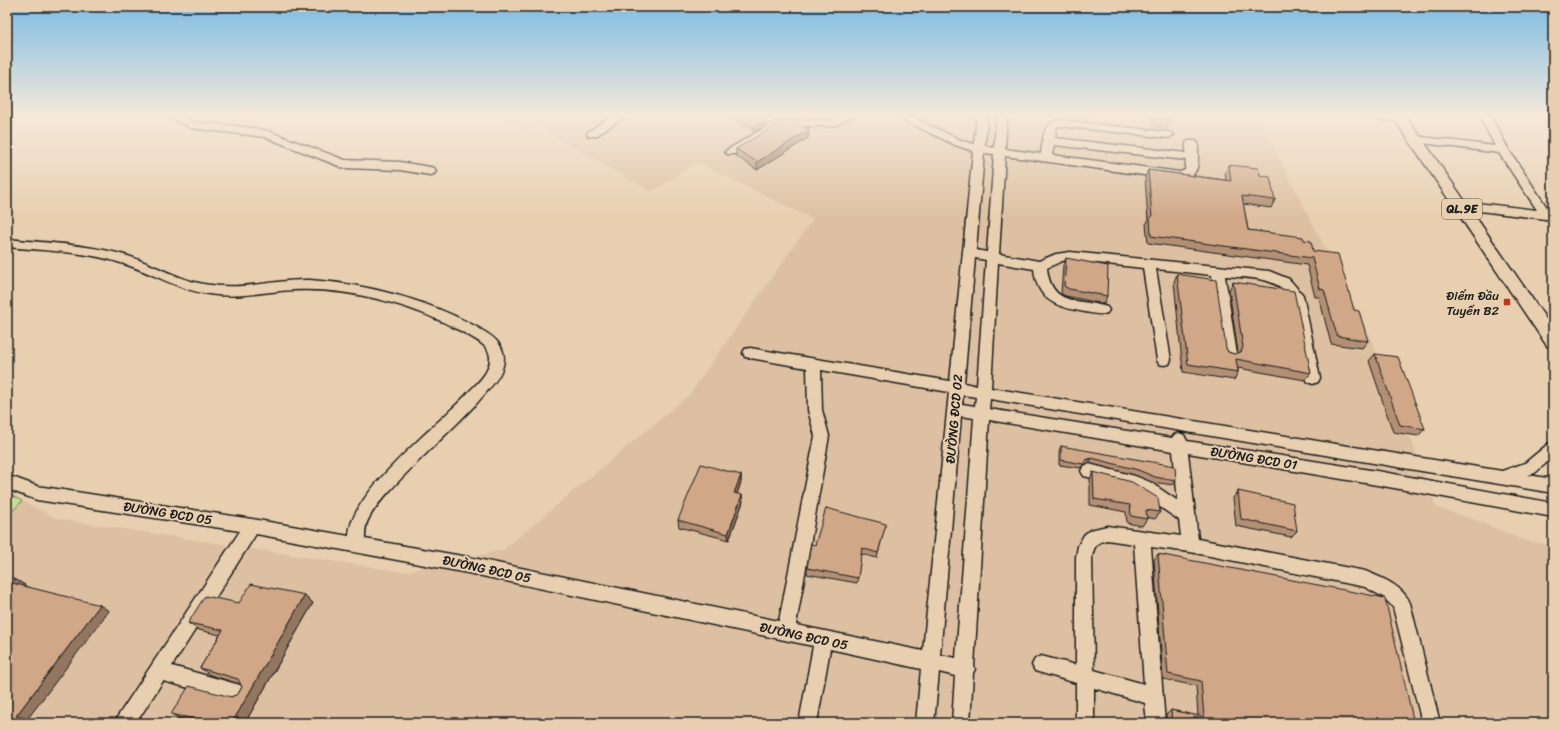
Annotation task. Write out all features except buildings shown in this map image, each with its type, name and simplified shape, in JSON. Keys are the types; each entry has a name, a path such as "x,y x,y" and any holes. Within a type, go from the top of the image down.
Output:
{"main road":[{"name":"QL.9E","path":"1422,149 1553,342"}],"street":[{"path":"306,149 344,164 400,166 430,171"},
{"path":"731,152 736,149"},
{"name":"ĐƯỜNG ĐCD 02","path":"925,723 979,149"},
{"path":"980,149 1180,176 1187,175 1191,171 1192,149"},
{"path":"1046,157 1047,149"},
{"path":"1128,149 1192,157"},
{"path":"1496,149 1503,150 1550,215"},
{"path":"1136,169 1137,150"},
{"name":"ĐƯỜNG ĐCD 02","path":"962,723 999,151"},
{"path":"1459,206 1550,215"},
{"path":"7,243 109,256 131,262 179,282 209,290 241,291 282,286 309,285 339,288 368,294 436,312 492,344 496,349 497,358 493,373 460,411 391,478 376,495 367,507 358,525 357,544"},
{"path":"969,253 1040,266 1060,257 1070,256 1269,276 1282,280 1296,295 1313,378"},
{"path":"1149,264 1164,360"},
{"path":"1040,266 1040,276 1044,288 1054,299 1102,310"},
{"path":"1218,271 1230,356"},
{"name":"ĐƯỜNG ĐCD 01","path":"750,353 1553,486"},
{"path":"786,632 822,436 815,410 814,364"},
{"name":"ĐƯỜNG ĐCD 01","path":"955,409 1553,510"},
{"path":"1178,424 1190,545"},
{"path":"1504,477 1530,468 1553,448"},
{"path":"1089,471 1130,481 1144,487 1186,516"},
{"name":"ĐƯỜNG ĐCD 05","path":"7,482 37,493 252,526 468,565 931,663 966,669"},
{"path":"1530,506 1553,517"},
{"path":"125,723 252,526"},
{"path":"1085,723 1084,557 1086,543 1094,535 1107,533 1190,545 1365,580 1381,585 1394,594 1401,603 1430,723"},
{"path":"1142,538 1156,723"},
{"path":"808,723 823,640"},
{"path":"1041,665 1154,696"},
{"path":"159,671 241,693"}],"shaded area":[{"path":"576,149 1274,149 1370,336 1436,507 1478,521 1521,539 1553,546 1553,723 7,723 7,493 58,519 404,572 503,550 689,395 813,219 697,162 652,192"}],"green space":[{"path":"7,493 22,501 7,517"}],"place":[{"name":"Điểm Đầu Tuyến B2","path":"1507,302"}]}
